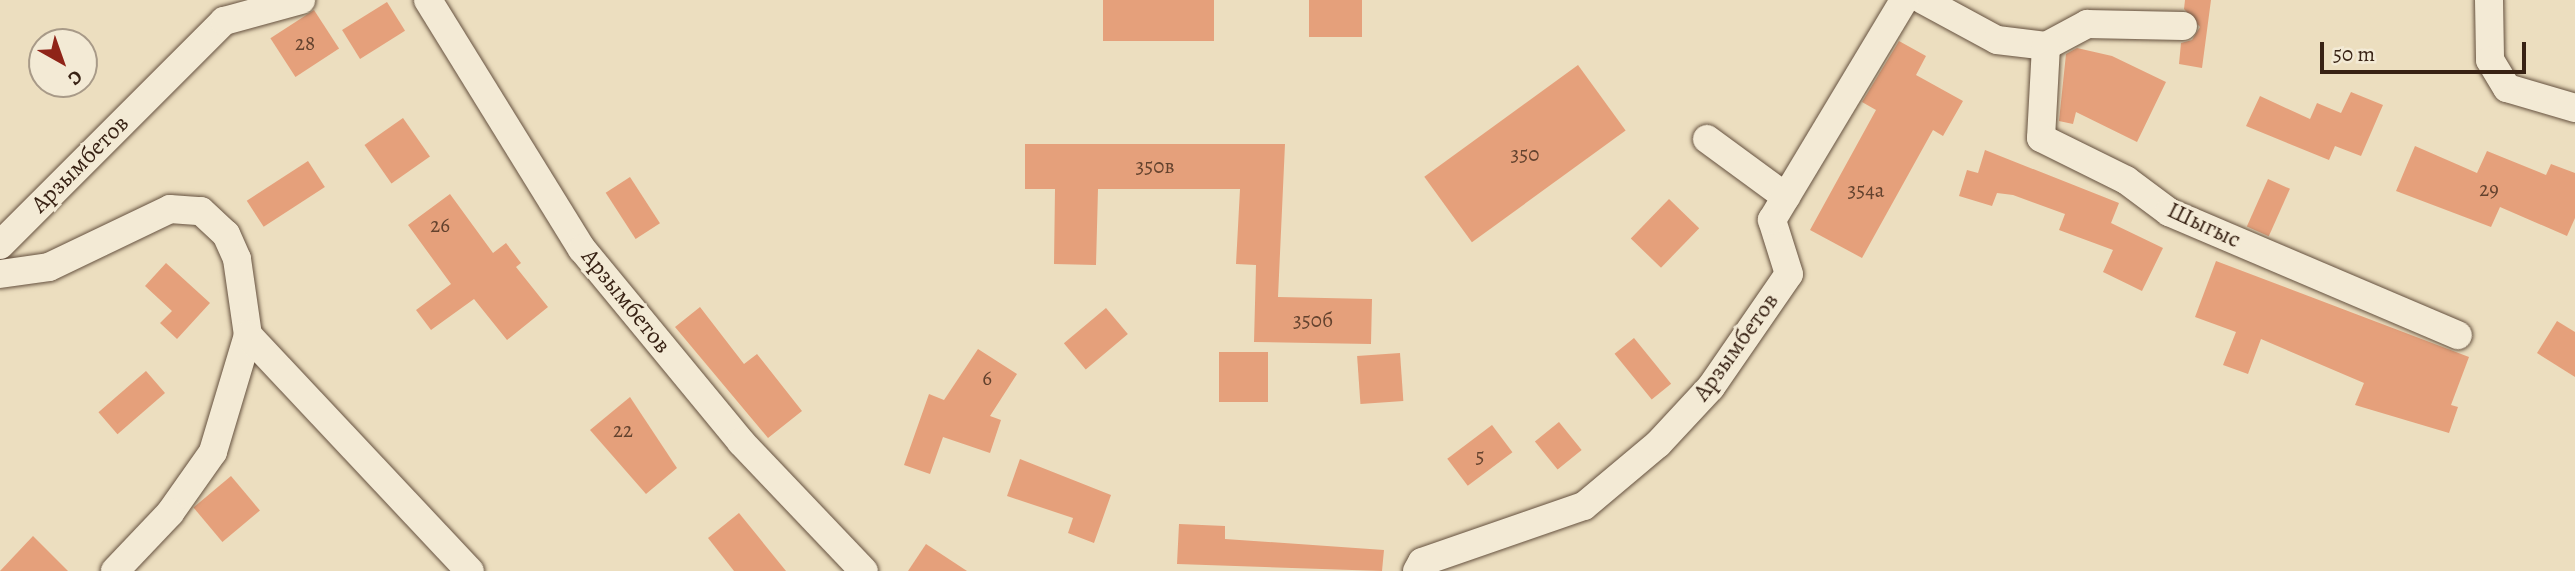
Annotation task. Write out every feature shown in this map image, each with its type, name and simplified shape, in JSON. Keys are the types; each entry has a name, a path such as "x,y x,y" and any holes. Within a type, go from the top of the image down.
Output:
{"street":[{"name":"Арзымбетов","path":"0,245 225,22 301,0"},
{"name":"Арзымбетов","path":"428,0 582,249 741,442 864,571"},
{"name":"Арзымбетов","path":"1417,571 1422,562 1584,506 1658,444 1711,387 1789,274 1772,220 1904,0"},
{"path":"1923,0 1997,40 2046,46 2087,24 2183,26"},
{"path":"2489,0 2490,60 2507,88 2575,108"},
{"name":"Шыгыс","path":"2046,46 2041,138 2126,180 2169,212 2458,335"},
{"path":"1707,139 1786,197"},
{"path":"0,274 49,267 170,208 201,211 226,234 237,258 248,335 213,452 170,513 115,571"},
{"path":"248,335 470,571"}],"building":[{"path":"1103,0 1214,0 1214,41 1103,41"},
{"path":"1309,0 1362,0 1362,37 1309,37"},
{"path":"2185,0 2211,0 2202,68 2179,64 2181,43 2192,40 2200,27 2184,9"},
{"path":"387,2 405,31 360,59 342,30"},
{"path":"314,10 339,49 295,77 270,38"},
{"path":"1899,41 1926,56 1916,75 1963,101 1943,136 1933,130 1862,258 1810,230 1876,110 1862,102"},
{"path":"2077,48 2112,56 2166,82 2137,142 2076,112 2073,124 2059,121 2066,54"},
{"path":"1578,65 1626,131 1472,242 1424,177"},
{"path":"2351,92 2383,105 2361,156 2335,146 2329,160 2246,126 2260,96 2310,119 2317,103 2341,113"},
{"path":"403,118 430,157 391,183 364,145"},
{"path":"1025,144 1285,144 1278,297 1372,299 1371,344 1254,342 1256,265 1236,264 1240,189 1098,189 1096,265 1054,264 1055,189 1025,189"},
{"path":"2415,146 2477,173 2487,151 2546,175 2551,164 2575,173 2575,218 2567,236 2500,207 2491,227 2396,191"},
{"path":"1985,150 2119,203 2111,223 2163,248 2142,291 2103,272 2113,250 2059,230 2065,214 2013,195 1997,193 1992,206 1959,196 1967,170 1978,173"},
{"path":"308,161 325,187 264,227 247,201"},
{"path":"630,177 660,223 636,239 606,193"},
{"path":"2268,179 2290,189 2269,236 2247,227"},
{"path":"450,194 493,253 506,243 521,263 516,267 548,307 507,340 474,299 431,330 416,310 451,284 408,225"},
{"path":"1669,199 1699,228 1661,268 1631,239"},
{"path":"2216,261 2469,357 2451,405 2458,407 2449,433 2355,405 2364,383 2261,339 2248,374 2223,365 2236,332 2195,317"},
{"path":"166,263 210,303 177,339 160,323 172,311 145,286"},
{"path":"700,307 744,364 757,354 802,411 768,438 675,327"},
{"path":"1106,308 1128,334 1086,369 1064,343"},
{"path":"2557,321 2575,332 2575,377 2537,353"},
{"path":"1634,338 1671,384 1652,400 1615,354"},
{"path":"978,349 1017,374 990,416 1001,420 990,453 943,437 930,474 904,465 929,394 944,400"},
{"path":"1219,352 1268,352 1268,402 1219,402"},
{"path":"1400,353 1403,401 1360,404 1357,356"},
{"path":"146,371 165,393 117,434 98,412"},
{"path":"630,397 677,468 646,494 590,430"},
{"path":"1559,422 1582,450 1558,469 1535,442"},
{"path":"1492,425 1512,452 1468,486 1447,459"},
{"path":"1020,459 1111,495 1094,543 1068,533 1073,518 1007,496"},
{"path":"231,476 260,510 222,542 193,507"},
{"path":"739,513 786,571 734,571 708,538"},
{"path":"1179,524 1225,526 1225,539 1384,550 1382,571 1177,564"},
{"path":"33,536 68,571 0,571"},
{"path":"926,544 967,571 908,571"}]}
